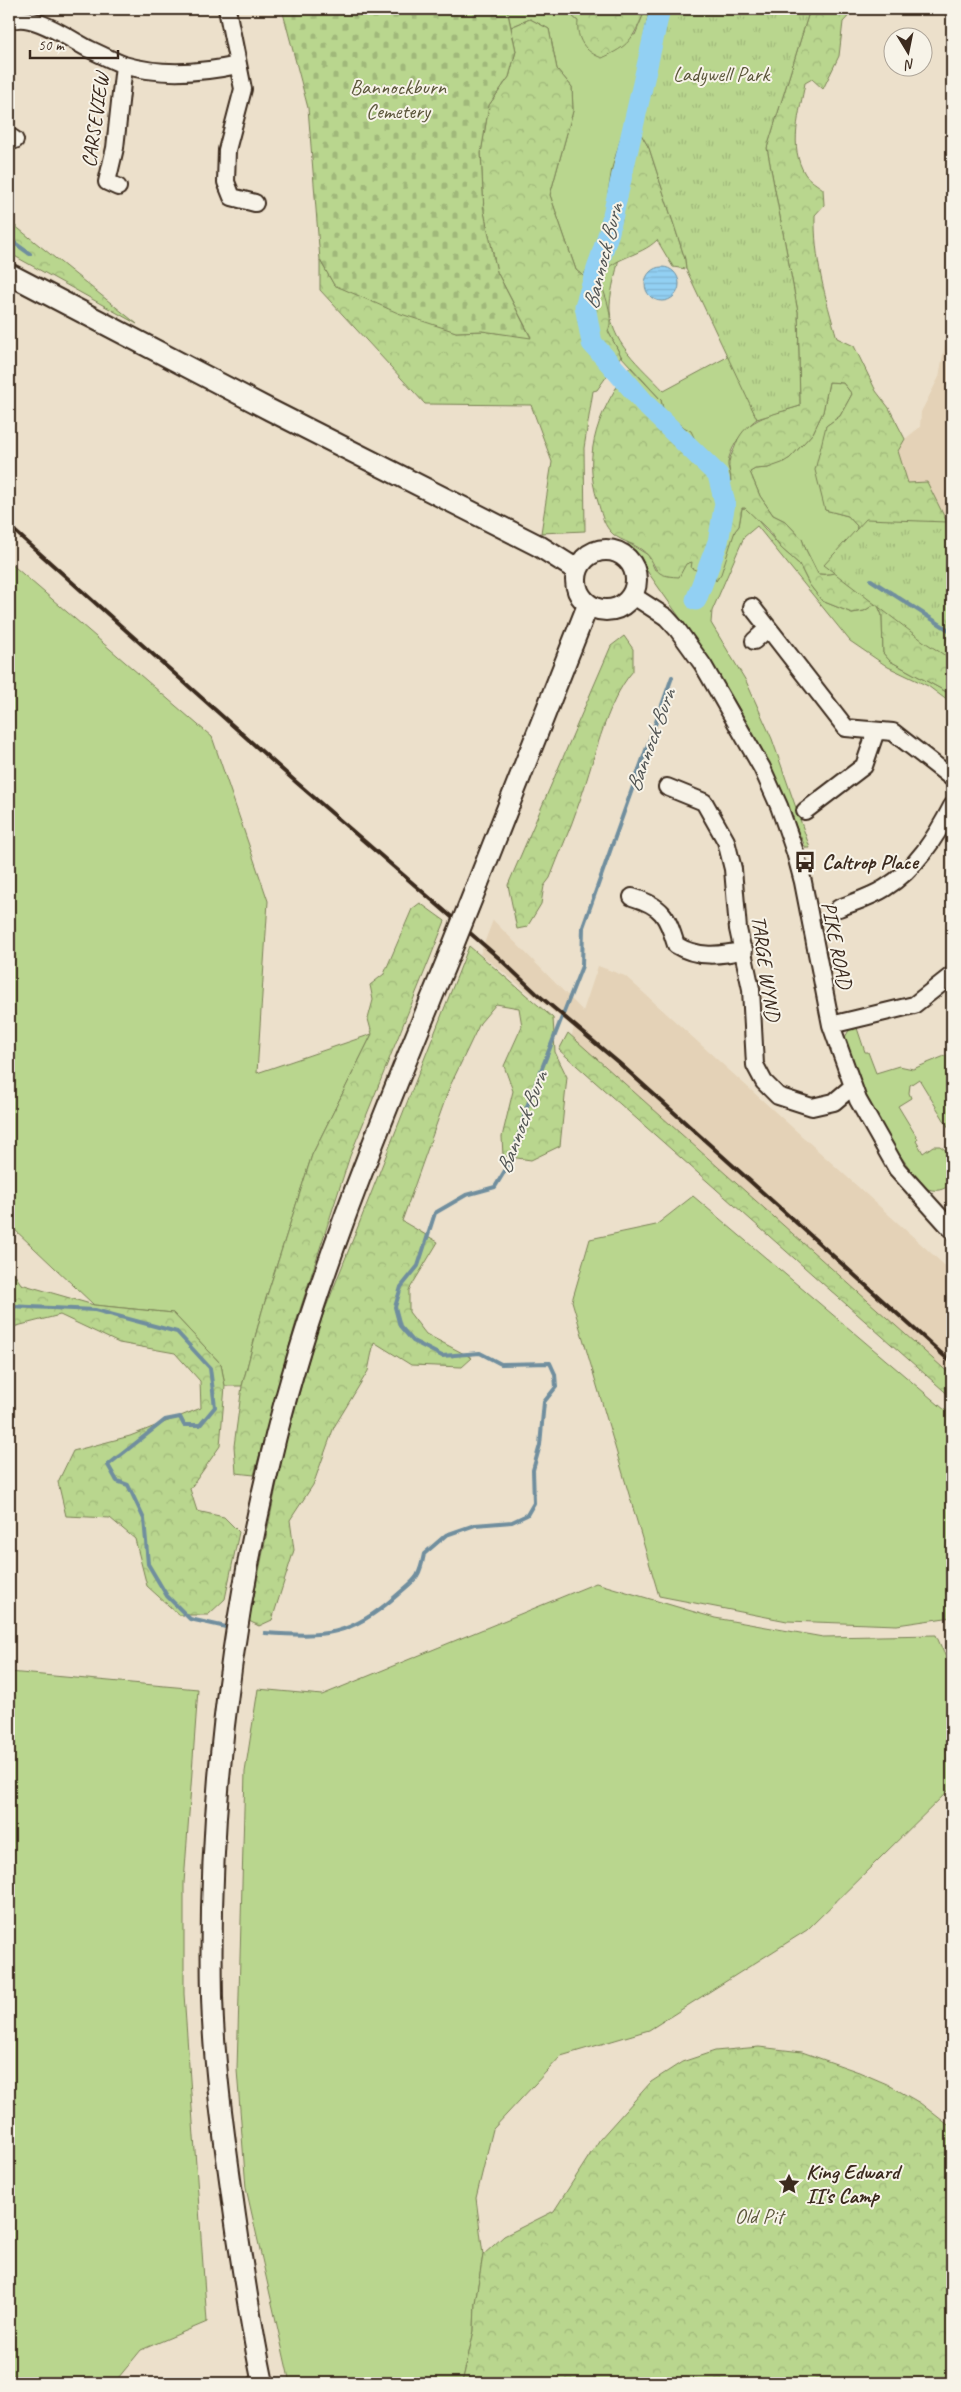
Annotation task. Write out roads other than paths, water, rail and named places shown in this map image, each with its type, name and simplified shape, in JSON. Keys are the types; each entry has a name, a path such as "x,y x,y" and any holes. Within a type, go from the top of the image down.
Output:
{"main road":[{"path":"9,274 270,410 538,546 583,562"},
{"path":"602,550 611,550 628,559 636,576 632,595 618,608 594,607 577,589 583,562 602,550"},
{"path":"263,2383 240,2251 219,2099 212,1999 213,1859 220,1749 233,1646 246,1565 276,1434 307,1329 365,1162 569,657 594,607"}],"street":[{"path":"228,9 243,89 227,150 226,182 232,197 255,203"},
{"name":"CARSEVIEW","path":"9,22 13,20 35,21 124,65 186,73 238,65"},
{"name":"CARSEVIEW","path":"107,182 116,148 124,65"},
{"name":"PIKE ROAD","path":"632,595 666,617 703,665 736,719 776,799 803,882 831,1025 858,1100 897,1169 952,1230"},
{"path":"752,607 767,629 846,728 893,732 952,778"},
{"path":"754,641 767,629"},
{"path":"805,811 864,766 876,731"},
{"name":"TARGE WYND","path":"667,787 704,802 726,841 734,869 738,929 751,989 755,1065 764,1082 778,1096 812,1107 834,1102 853,1086"},
{"path":"839,908 883,889 901,877 934,840 952,806"},
{"path":"632,897 650,902 662,911 670,925 676,945 689,953 722,955 744,950"},
{"path":"831,1025 914,1005 952,975"}],"water":[{"path":"662,267 669,268 674,272 678,277 678,291 674,296 669,300 662,301 655,300 650,296 646,291 645,284 646,277 650,272 655,268"}],"waterway":[{"name":"Bannock Burn","path":"660,9 609,232 585,306 592,343 648,407 718,475 725,503 718,542 696,600"},
{"path":"9,239 30,254"},
{"path":"871,580 952,632"},
{"name":"Bannock Burn","path":"265,1633 320,1634 350,1627 380,1610 412,1582 418,1574 424,1554 446,1535 475,1525 512,1522 527,1515 534,1503 533,1470 540,1445 544,1402 556,1387 555,1374 550,1363 501,1364 480,1353 442,1356 413,1341 400,1326 395,1307 401,1287 418,1266 435,1213 466,1195 495,1187 512,1159 526,1109 582,966 583,927 672,677"},
{"name":"Bannock Burn","path":"9,1306 95,1310 177,1332 210,1368 215,1407 200,1425 184,1425 180,1417 165,1420 108,1465 117,1481 128,1485 144,1519 148,1564 167,1596 190,1619 226,1627"}],"railway":[{"path":"9,526 296,782 500,959 536,993 619,1063 952,1363"}],"place":[{"name":"Caltrop Place","path":"805,862"},
{"name":"King Edward II's Camp","path":"789,2184"}],"park label":[{"name":"Ladywell Park","path":"721,74"},
{"name":"Bannockburn Cemetery","path":"398,99"},
{"name":"Old Pit","path":"759,2216"}]}
